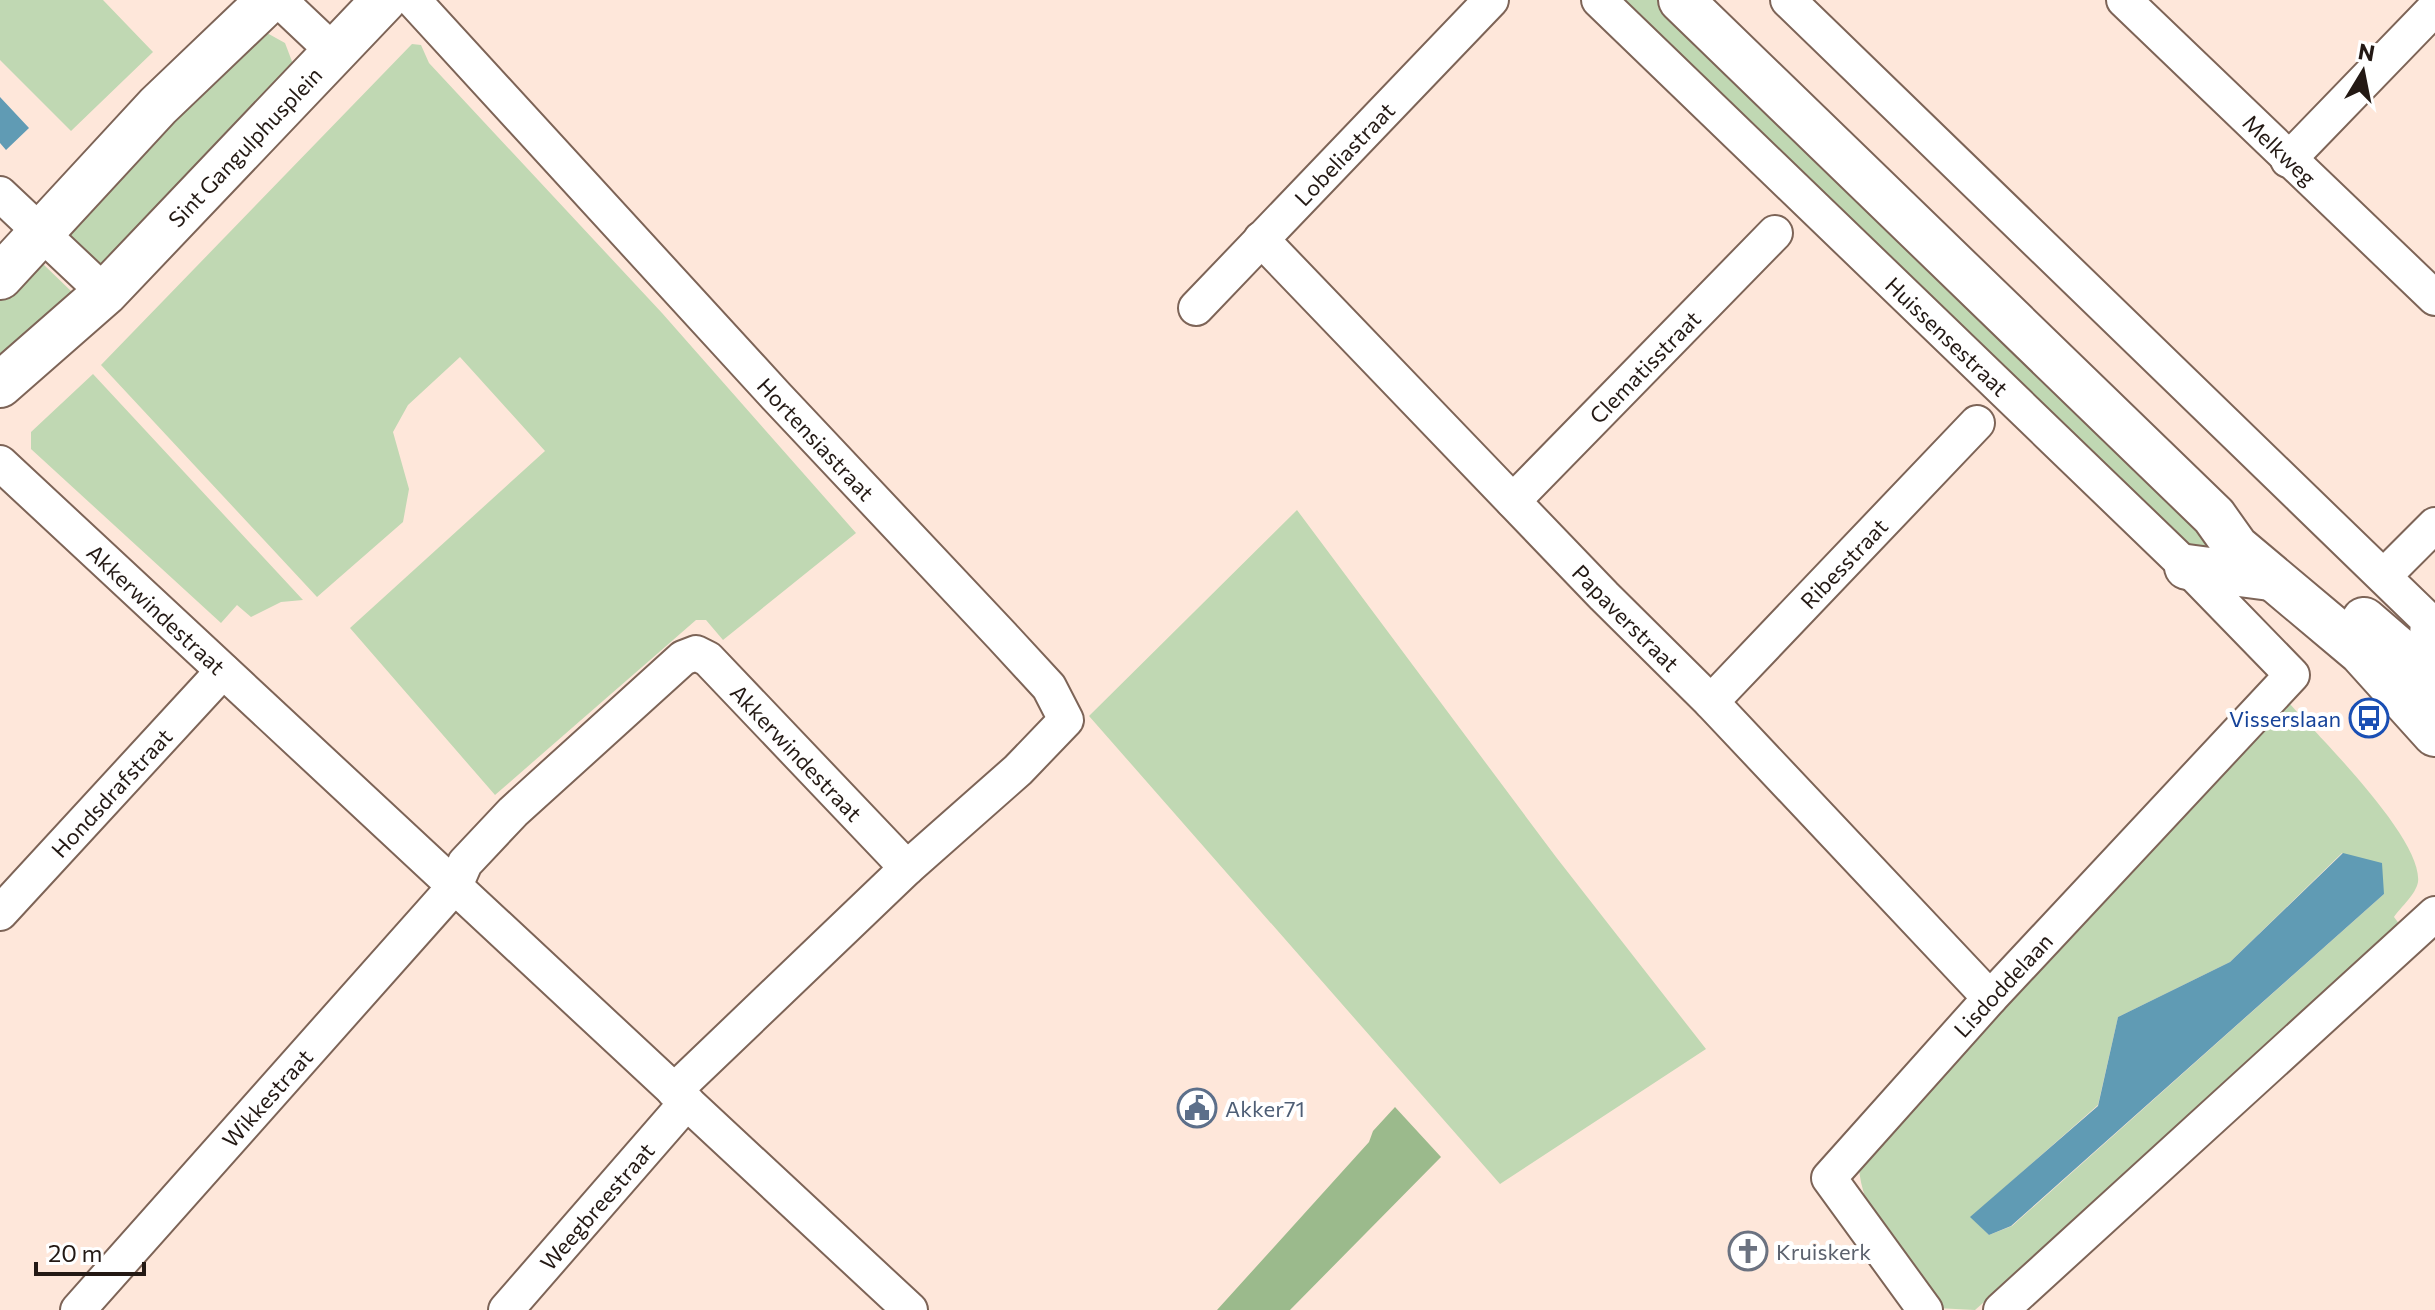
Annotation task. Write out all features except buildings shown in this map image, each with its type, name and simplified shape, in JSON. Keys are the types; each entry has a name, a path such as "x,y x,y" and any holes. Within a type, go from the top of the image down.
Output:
{"street":[{"path":"0,277 158,106 269,0"},
{"path":"279,0 333,51"},
{"name":"Sint Gangulphusplein","path":"0,385 105,293 384,0"},
{"name":"Hortensiastraat","path":"413,0 776,396 1049,687 1064,712 1066,720 1018,770 907,868"},
{"name":"Lobeliastraat","path":"1196,308 1491,0"},
{"name":"Huissensestraat","path":"1599,0 2187,567 2292,675"},
{"path":"1681,0 2214,516 2236,547 2361,652 2435,734"},
{"path":"1788,0 1888,93 2136,340 2428,620 2430,677"},
{"name":"Melkweg","path":"2124,0 2435,298"},
{"path":"2288,160 2435,8"},
{"path":"0,194 105,293"},
{"name":"Clematisstraat","path":"1513,501 1775,233"},
{"name":"Papaverstraat","path":"1261,239 1711,702 1990,998"},
{"name":"Ribesstraat","path":"1711,702 1977,423"},
{"name":"Akkerwindestraat","path":"0,463 910,1310"},
{"path":"2214,516 2253,535 2336,597 2430,677"},
{"path":"2384,576 2435,525"},
{"path":"2187,567 2270,578"},
{"name":"Akkerwindestraat","path":"455,886 465,863 513,812 683,658 696,653 708,659 907,868"},
{"name":"Hondsdrafstraat","path":"0,913 223,671"},
{"name":"Lisdoddelaan","path":"1925,1310 1829,1178 1990,998 2292,675"},
{"path":"681,1096 907,868"},
{"name":"Wikkestraat","path":"78,1310 455,886"},
{"path":"2001,1310 2435,914"},
{"name":"Weegbreestraat","path":"506,1310 681,1096"}],"green space":[{"path":"0,0 103,0 153,52 71,131 0,60"},
{"path":"1625,0 1657,0 2230,555 2202,558"},
{"path":"267,33 285,43 293,64 102,267 69,236 67,220 247,34"},
{"path":"412,44 421,45 429,63 662,313 856,533 723,640 706,620 696,620 495,795 350,628 545,451 460,357 408,405 393,432 409,489 403,522 317,597 101,365"},
{"path":"43,264 71,291 74,304 0,367 0,295 24,269"},
{"path":"93,374 303,600 281,602 251,617 237,605 221,623 31,449 31,432"},
{"path":"1297,510 1556,857 1706,1049 1500,1184 1089,716"},
{"path":"2290,704 2367,790 2404,841 2415,863 2418,882 2394,917 2400,925 2139,1166 1975,1310 1936,1308 1910,1273 1884,1235 1864,1195 1859,1152","holes":["2342,853 2384,894 2012,1226 1989,1235 1971,1217 2098,1105 2118,1017 2230,962"]},
{"path":"1395,1107 1441,1157 1290,1310 1217,1310 1369,1142 1373,1131"}],"water":[{"path":"0,97 29,128 6,150 0,143"},
{"path":"2343,853 2382,863 2384,894 2011,1226 1989,1235 1970,1217 2098,1106 2118,1017 2230,962"}],"place":[{"name":"Visserslaan","path":"2369,718"},
{"name":"Akker71","path":"1197,1108"},
{"name":"Kruiskerk","path":"1748,1251"}]}
